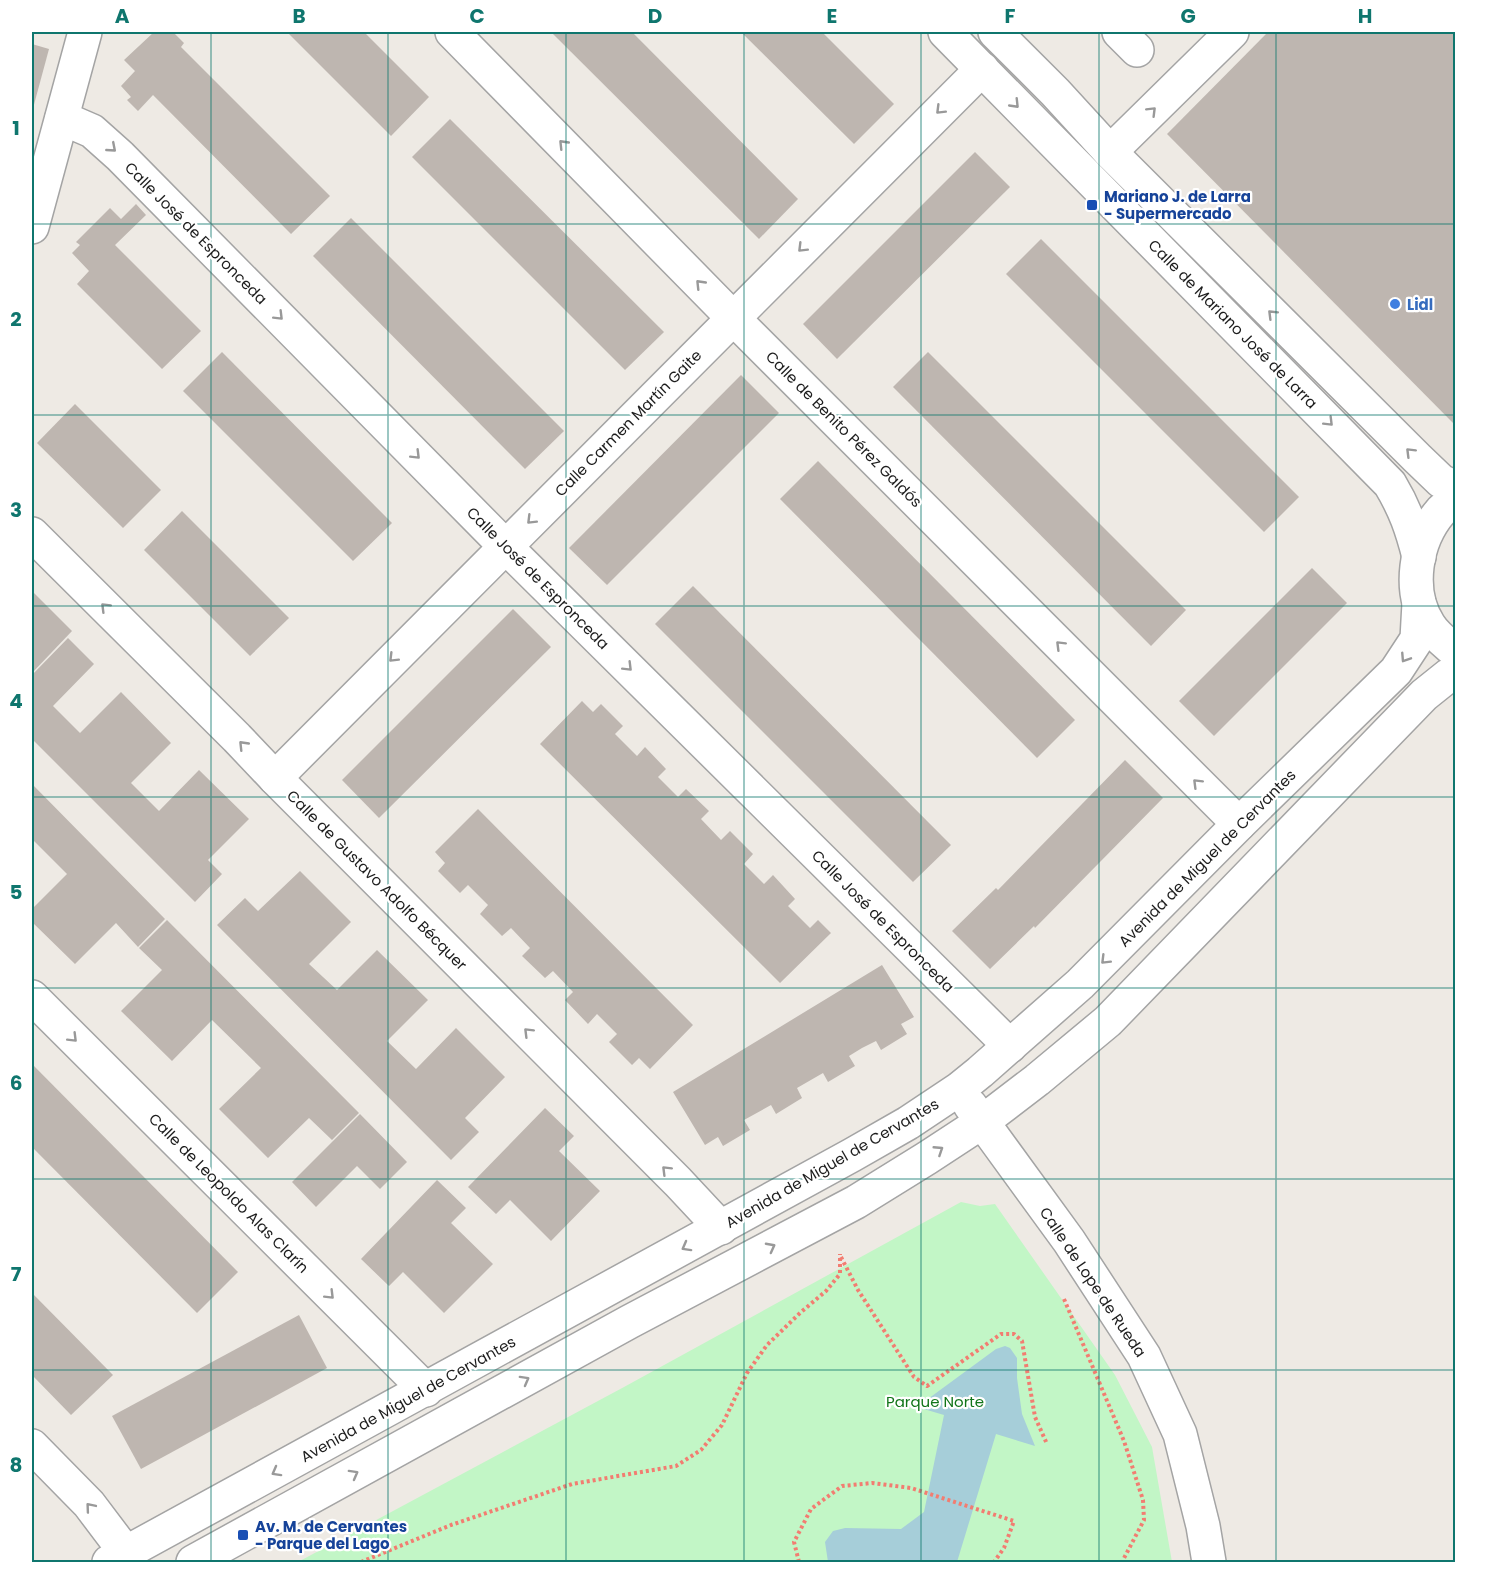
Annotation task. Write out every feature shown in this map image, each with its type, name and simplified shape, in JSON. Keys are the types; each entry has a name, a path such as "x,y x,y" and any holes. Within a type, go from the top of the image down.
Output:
{"street":[{"path":"32,227 85,32"},
{"name":"Calle de Benito Pérez Galdós","path":"452,32 733,318 1239,824"},
{"name":"Calle de Mariano José de Larra","path":"945,32 1390,484 1404,507 1419,557"},
{"path":"1110,152 1232,32"},
{"path":"1010,37 1110,152 1417,458 1441,481 1455,488"},
{"name":"Calle Carmen Martín Gaite","path":"274,778 982,69"},
{"name":"Calle José de Espronceda","path":"62,118 92,131 120,156 505,546 1010,1046"},
{"path":"1455,499 1442,510 1426,533 1416,568 1419,603 1429,626 1455,652"},
{"name":"Calle de Gustavo Adolfo Bécquer","path":"32,534 678,1182 721,1228"},
{"name":"Avenida de Miguel de Cervantes","path":"118,1558 721,1228 908,1123 958,1089 1080,984 1396,671 1417,639 1419,603"},
{"path":"193,1563 629,1322 856,1202 982,1122 1108,1021 1424,695 1449,675 1455,673"},
{"name":"Calle de Leopoldo Alas Clarín","path":"32,997 426,1390"},
{"name":"Calle de Lope de Rueda","path":"958,1089 1069,1241 1144,1356 1180,1434 1203,1526 1209,1563"},
{"path":"32,1446 88,1504 118,1558"}],"path":[{"path":"361,1563 451,1525 572,1484 676,1466 701,1450 722,1425 747,1373 767,1345 826,1291 840,1274 840,1254 858,1290 894,1347 914,1377 927,1386 1001,1334 1014,1334 1022,1341 1035,1417 1047,1444"},
{"path":"1063,1296 1124,1441 1143,1500 1144,1520 1122,1563"},
{"path":"799,1563 794,1542 811,1509 842,1486 872,1483 911,1488 1014,1521 1004,1548 994,1563"}],"green space":[{"name":"Parque Norte","path":"961,1202 980,1206 995,1204 1115,1375 1152,1447 1172,1562 298,1562 624,1387"}],"water":[{"path":"1005,1346 1010,1348 1017,1358 1022,1414 1035,1446 996,1434 957,1562 828,1562 825,1542 833,1531 845,1528 901,1529 924,1512 944,1415 917,1407 996,1349"}],"building":[{"path":"154,32 173,32 184,43 181,47 330,196 291,234 153,95 138,111 127,100 131,97 121,86 135,71 124,60"},
{"path":"287,32 364,32 429,97 391,136"},
{"path":"551,32 632,32 798,199 759,239"},
{"path":"741,32 822,32 894,104 854,144"},
{"name":"Lidl","path":"1268,32 1456,32 1456,426 1167,134"},
{"path":"32,44 49,49 32,112"},
{"path":"450,119 664,332 625,370 412,157"},
{"path":"975,152 1010,187 837,359 803,324"},
{"path":"136,204 146,215 115,245 201,331 162,369 77,284 89,271 72,253 80,245 76,242 110,208 121,219"},
{"path":"351,218 564,431 525,469 313,256"},
{"path":"1041,239 1299,497 1264,532 1006,274"},
{"path":"222,352 392,523 353,561 183,391"},
{"path":"928,352 1186,610 1151,646 893,387"},
{"path":"741,375 779,413 607,585 569,548"},
{"path":"75,404 161,490 123,528 37,443"},
{"path":"818,461 1075,720 1037,758 780,499"},
{"path":"182,511 289,618 250,656 144,550"},
{"path":"1312,568 1347,603 1214,736 1179,701"},
{"path":"693,586 951,845 913,882 655,624"},
{"path":"32,591 72,631 32,673"},
{"path":"513,609 551,647 379,818 342,780"},
{"path":"68,638 94,664 53,706 80,733 121,692 171,743 131,783 159,811 199,770 249,819 208,860 222,874 195,902 32,739 32,675"},
{"path":"582,701 593,712 601,704 623,726 615,734 637,756 645,747 666,769 658,777 678,797 686,789 709,811 701,819 721,840 730,831 753,854 744,864 764,884 773,875 795,899 788,906 810,928 818,920 831,933 780,983 540,744"},
{"path":"1125,760 1163,798 1035,928 1034,926 990,969 952,931 996,888 998,890"},
{"path":"32,784 165,919 138,947 116,923 75,964 32,922 32,909 67,874 32,839"},
{"path":"478,809 693,1025 650,1069 639,1058 632,1065 609,1042 617,1034 597,1014 588,1024 565,1000 573,992 553,971 545,978 522,956 530,948 511,928 502,936 480,914 488,905 468,885 460,893 438,871 445,863 435,852"},
{"path":"300,871 351,922 309,964 337,990 377,950 428,1000 387,1041 416,1069 456,1028 505,1077 465,1118 479,1132 451,1160 217,925 245,898 258,911"},
{"path":"167,920 359,1113 332,1140 309,1118 268,1158 219,1109 261,1068 212,1020 172,1061 121,1011 162,970 139,948"},
{"path":"882,965 914,1017 901,1024 907,1034 881,1050 876,1041 862,1048 849,1056 855,1066 828,1082 823,1073 797,1088 802,1098 776,1114 771,1105 744,1120 750,1130 723,1146 718,1137 705,1145 673,1092"},
{"path":"32,1064 238,1272 197,1313 32,1147"},
{"path":"545,1108 574,1136 559,1151 600,1191 551,1241 510,1200 496,1214 468,1187"},
{"path":"360,1114 407,1162 380,1189 357,1166 316,1207 292,1182"},
{"path":"437,1180 466,1208 451,1223 493,1264 444,1313 403,1272 389,1286 361,1259"},
{"path":"32,1293 113,1375 71,1415 32,1375"},
{"path":"299,1315 327,1368 141,1469 112,1416"}],"place":[{"name":"Mariano J. de Larra - Supermercado","path":"1092,205"},
{"name":"Lidl","path":"1395,304"},
{"name":"Av. M. de Cervantes - Parque del Lago","path":"243,1535"}]}
